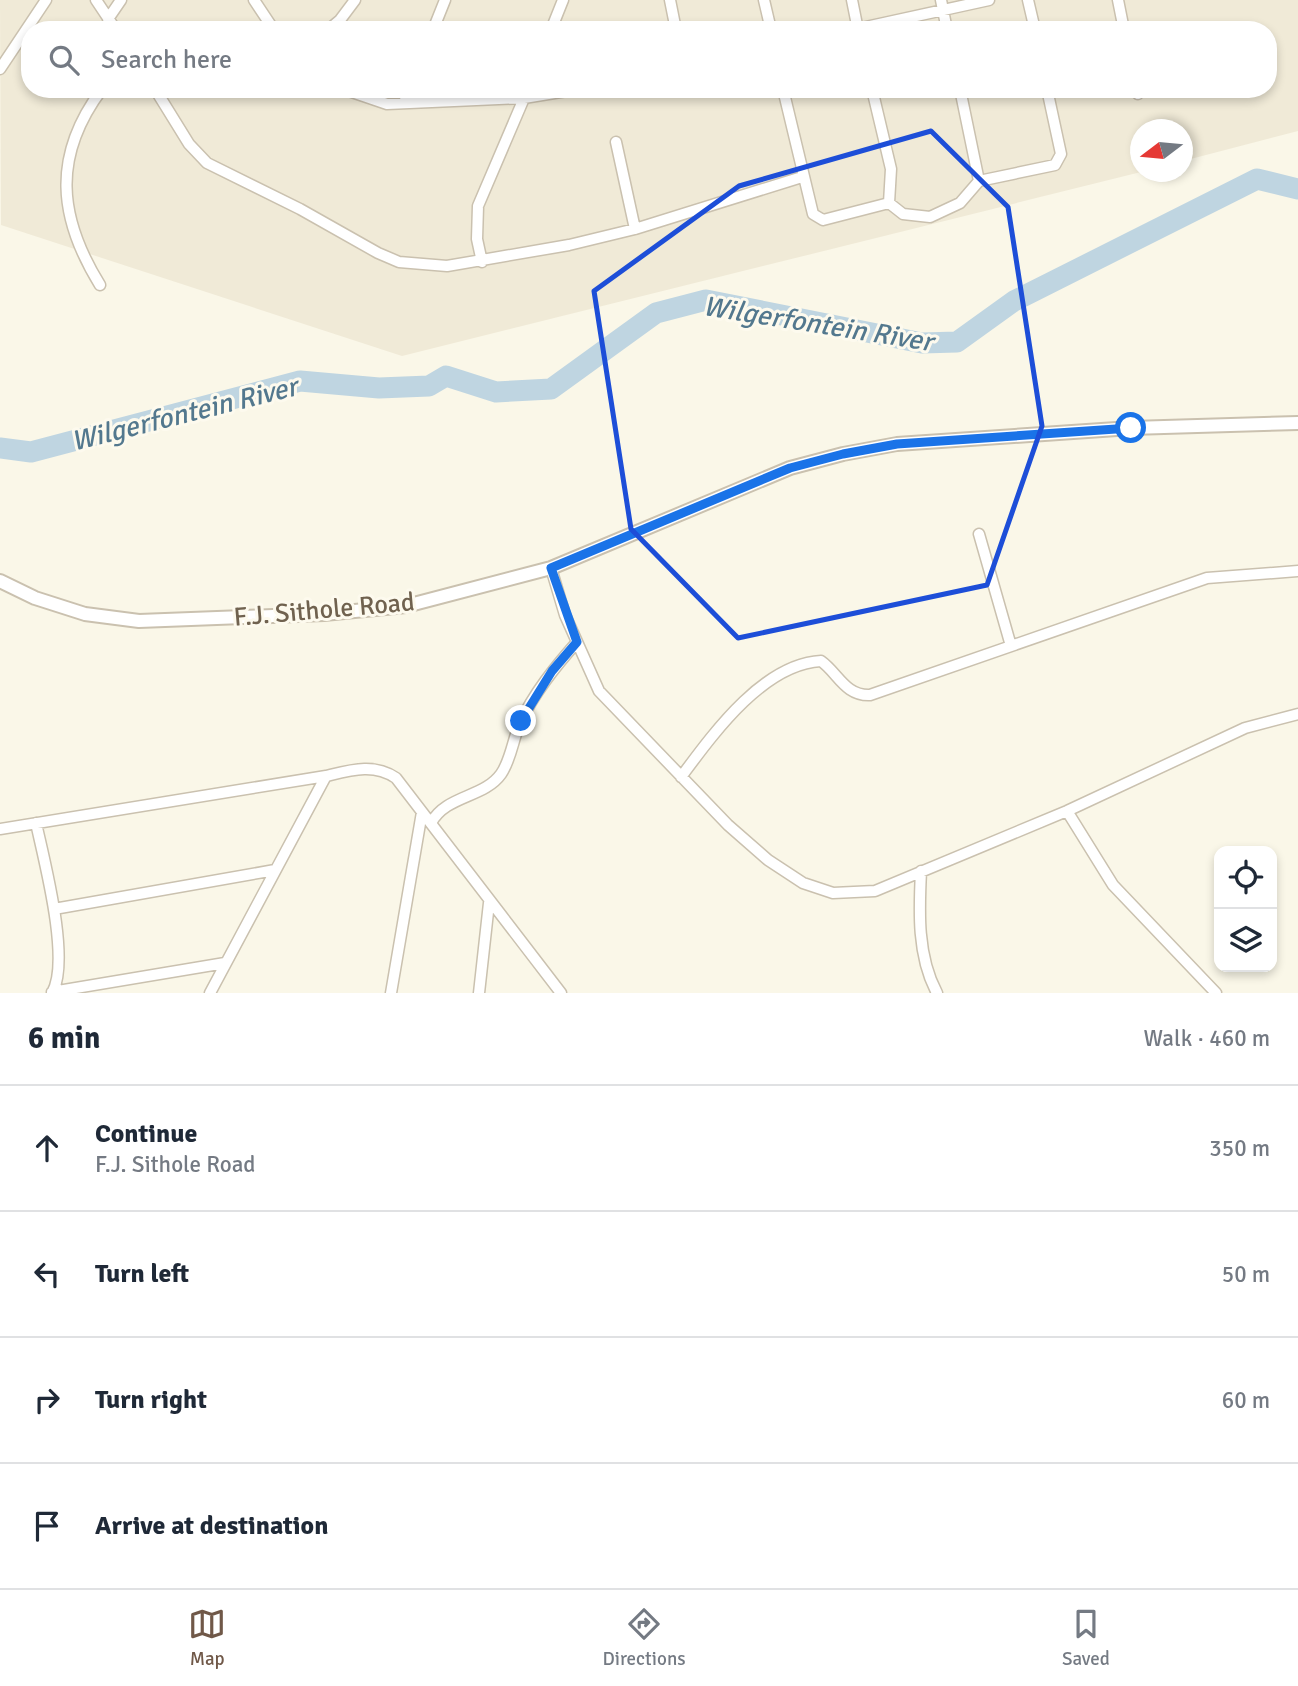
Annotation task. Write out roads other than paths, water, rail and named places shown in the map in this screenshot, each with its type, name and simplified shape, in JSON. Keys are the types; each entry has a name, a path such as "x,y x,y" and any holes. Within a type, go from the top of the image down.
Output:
{"street":[{"path":"32,21 46,0"},
{"path":"96,0 108,19 121,0"},
{"path":"254,0 268,21"},
{"path":"339,21 355,0"},
{"path":"437,21 445,0"},
{"path":"555,21 563,0"},
{"path":"670,0 674,21"},
{"path":"764,0 769,21"},
{"path":"852,0 855,21"},
{"path":"885,21 942,5 989,0"},
{"path":"1028,0 1033,21"},
{"path":"1118,0 1122,21"},
{"path":"0,69 21,38"},
{"path":"97,98 71,143 67,187 69,221 75,241 100,285"},
{"path":"161,98 189,144 207,163 399,262 447,267 482,262 635,229 802,177"},
{"path":"369,98 387,104 472,98"},
{"path":"404,103 406,98"},
{"path":"482,262 477,239 478,206 524,98"},
{"path":"785,98 802,177 814,217 819,220 836,219 889,203"},
{"path":"874,98 891,169 889,203"},
{"path":"962,98 979,181"},
{"path":"889,203 903,214 930,217 960,203 979,181 1046,169 1058,163 1061,154 1049,98"},
{"path":"616,142 635,229"},
{"name":"F.J. Sithole Road","path":"0,581 35,598 85,614 139,621 324,614 406,606 551,568 790,468 857,452 897,444 1131,428 1298,423"},
{"path":"979,534 1011,646"},
{"path":"551,568 577,642 600,691 728,825 783,872 803,883 834,893 875,891 1067,811 1245,728 1298,714"},
{"path":"681,777 730,716 776,676 794,666 821,661 842,685 866,696 1207,578 1298,571"},
{"path":"431,823 440,810 490,784 502,774 521,721 552,671 577,642"},
{"path":"0,829 326,776 356,768 387,772 396,778 489,903 555,981 561,993"},
{"path":"210,993 326,776"},
{"path":"1067,811 1113,884 1216,993"},
{"path":"391,993 422,812"},
{"path":"36,823 54,909 57,978 52,992 225,963"},
{"path":"54,909 275,870"},
{"path":"921,871 919,916 925,963 937,993"},
{"path":"479,993 489,903"}],"waterway":[{"name":"Wilgerfontein River","path":"0,448 31,452 300,381 379,388 429,386 446,376 496,392 551,389 656,313 706,300 922,343 957,342 1014,301 1257,179 1298,189"}]}
